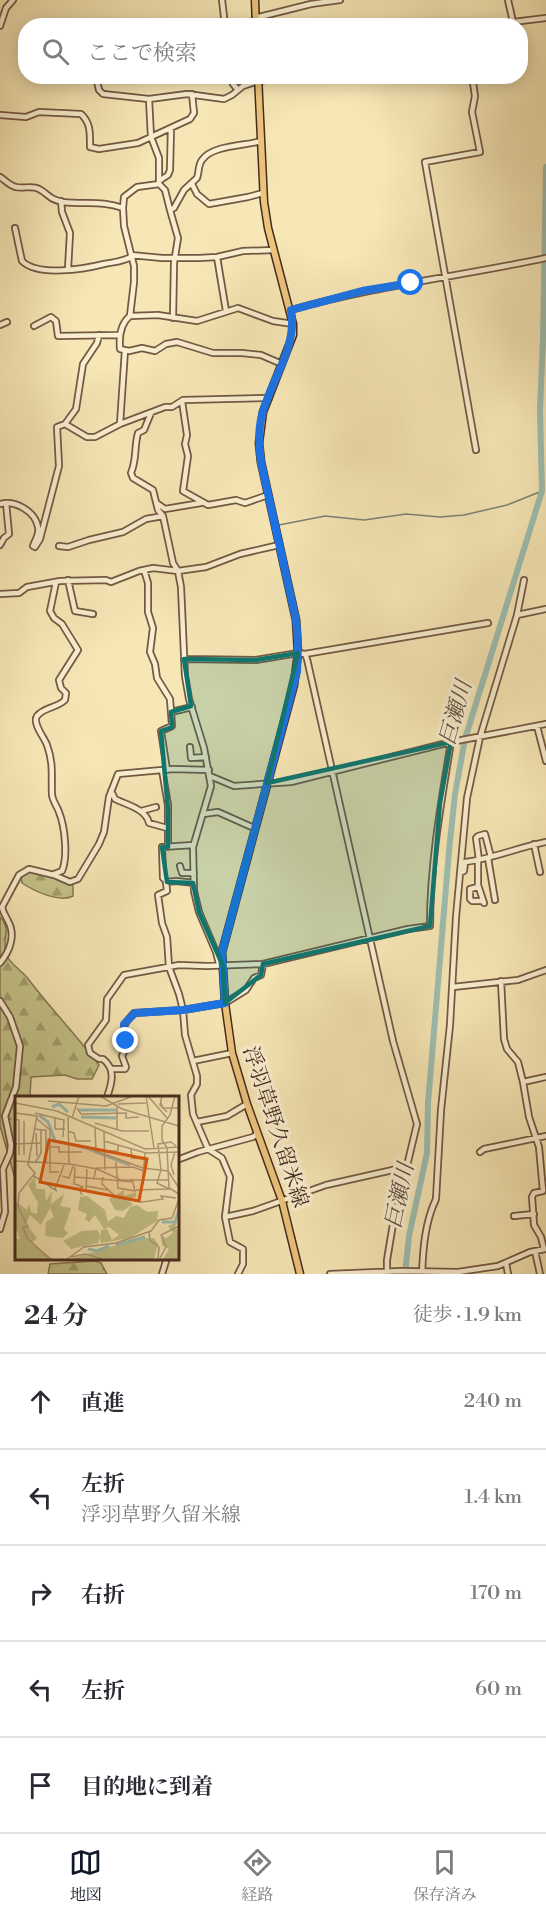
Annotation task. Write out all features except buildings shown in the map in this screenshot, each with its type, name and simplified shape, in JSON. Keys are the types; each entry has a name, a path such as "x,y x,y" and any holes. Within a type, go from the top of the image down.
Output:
{"main road":[{"path":"255,0 255,18"},
{"name":"浮羽草野久留米線","path":"258,84 263,193 274,250 293,324 292,335 261,420 259,443 302,654 224,945 223,966 225,1003 232,1053 257,1134 282,1201 300,1274"}],"street":[{"path":"0,27 6,8 13,0"},
{"path":"222,0 224,18"},
{"path":"255,18 312,4 340,0"},
{"path":"508,0 512,18"},
{"path":"528,20 546,18"},
{"path":"98,84 103,94 149,99 192,94 224,99 247,84"},
{"path":"233,84 238,90"},
{"path":"473,84 475,96 472,112 480,152 425,162 476,450"},
{"path":"0,115 26,117 39,112 81,114 90,130 92,148 99,149 138,143 193,117 192,94"},
{"path":"149,99 151,137 159,158 159,182 165,190 178,238 174,259 173,318"},
{"path":"171,128 168,175 159,182 137,187 124,197 124,226 134,266 134,282 130,316 118,335 120,349 142,348 155,351 166,344 177,342 213,353 261,355 282,364"},
{"path":"170,210 174,208 184,190 198,175 200,162 210,154 225,148 261,141"},
{"path":"0,177 12,186 35,188 49,198 61,201 106,202 123,208"},
{"path":"192,184 196,194 209,204 263,193"},
{"path":"61,201 62,212 70,233 69,269"},
{"path":"15,228 23,263 54,270 78,270 122,261 131,256 174,259 217,257 243,251 274,250"},
{"path":"217,257 226,311"},
{"path":"291,310 368,290 445,278 546,258"},
{"path":"130,316 158,315 197,321 238,308 273,321 293,324"},
{"path":"34,326 52,317 56,321 58,336 118,335"},
{"path":"0,325 7,322"},
{"path":"0,504 16,505 32,515 39,528 33,546 35,547 57,478 59,451 57,427 65,424 76,409 83,364 97,343 99,335"},
{"path":"120,424 124,350"},
{"path":"65,424 87,437 95,437 120,424 165,407 172,407 182,401 269,398"},
{"path":"182,401 188,456 183,491 208,506 236,500 245,503 268,495"},
{"path":"151,413 144,430 138,433 135,442 137,456 131,473 133,478 153,490 163,516 173,563 178,572 183,611 185,676 206,757 211,786 193,845 194,883 199,912 219,964 223,966"},
{"path":"0,545 9,534 6,503"},
{"path":"157,503 165,509 201,503"},
{"path":"59,546 68,547 123,532 146,519 163,516"},
{"path":"0,594 19,593 27,587 68,580 111,582 153,568 178,572 206,567 240,554 279,545"},
{"path":"144,570 148,583 148,612 153,628 150,652 157,678 170,699 172,726 161,731 168,805 168,847"},
{"path":"68,580 75,611 93,614"},
{"path":"422,1273 424,1241 436,1199 441,1110 467,798 480,737 517,615 524,580"},
{"path":"54,875 62,872 65,863 63,827 53,800 52,760 43,734 35,721 37,716 47,708 61,704 65,700 66,693 61,688 59,680 78,650 62,624 54,618 50,611 56,582"},
{"path":"517,615 546,609"},
{"path":"184,659 256,660 488,623"},
{"path":"302,654 313,682 331,773 393,1041 417,1124 391,1235 387,1272"},
{"path":"171,712 192,707"},
{"path":"210,776 234,786 291,782 451,742 546,724"},
{"path":"537,726 546,761"},
{"path":"107,1096 112,1081 112,1069 103,1059 94,1057 88,1045 106,1020 107,999 124,975 187,964 223,966 263,964 408,929 430,926 430,899 440,803 451,742"},
{"path":"190,747 191,758 206,757"},
{"path":"0,963 8,953 12,936 2,907 3,902 19,875 29,869 54,875 70,882 78,879 104,832 111,791 118,774 165,770 209,770"},
{"path":"111,791 115,799 141,811 148,817 149,823 168,828"},
{"path":"141,811 156,807"},
{"path":"203,814 218,812 255,828"},
{"path":"478,887 470,889 470,898 472,901 483,902 478,887 476,838 485,834 495,900"},
{"path":"465,862 546,842"},
{"path":"534,844 540,872"},
{"path":"193,845 162,847 163,878 167,882 167,891 158,895 162,923 167,937 169,967 183,1010 185,1035 198,1080 191,1095 197,1122 208,1149 222,1158 230,1177 225,1217 230,1242 243,1249 243,1264 238,1274"},
{"path":"460,873 464,871 465,850 463,848"},
{"path":"180,866 182,873 194,873"},
{"path":"167,882 194,883"},
{"path":"112,1069 126,1068 122,1056 127,1045 124,1024 135,1013 183,1010 225,1003 246,990 254,978 261,975 263,964"},
{"path":"453,987 518,980 546,970"},
{"path":"330,1274 401,1271 458,1272 498,1266 545,1249 534,1225 532,1197 534,1193 544,1192 543,1153 529,1117 518,1062 507,1048 504,1039 501,981"},
{"path":"0,1001 8,1011 20,1046 16,1087 5,1116 11,1145 3,1169 5,1212 0,1229"},
{"path":"192,1061 232,1053"},
{"path":"523,1082 546,1077"},
{"path":"197,1122 227,1116 247,1104"},
{"path":"178,1160 257,1134"},
{"path":"480,1152 484,1149 546,1136"},
{"path":"225,1217 253,1211 326,1185 406,1167"},
{"path":"513,1216 534,1215"},
{"path":"535,1251 540,1274"},
{"path":"162,1274 166,1259"},
{"path":"506,1263 508,1274"}],"highlighted area":[{"path":"298,653 267,783 451,742 440,803 430,926 263,964 261,975 225,1003 223,966 199,912 193,883 167,882 162,847 168,847 168,810 161,731 172,727 171,712 191,706 184,659 256,660"}],"green space":[{"path":"35,871 66,878 73,886 73,896 54,897 22,883 20,874"},
{"path":"0,917 6,927 5,952 9,960 27,977 99,1065 92,1079 77,1079 65,1075 31,1077 30,1096 15,1096 15,1178 0,1126"},
{"path":"95,1261 101,1263 107,1274 48,1274 50,1264"}],"waterway":[{"name":"巨瀬川","path":"405,1274 409,1236 427,1153 428,1103 455,794 465,739 542,491 540,410 546,167"},
{"path":"279,525 325,516 364,520 406,514 440,517 464,515 507,505 542,491"}],"route":[{"path":"126,1041 124,1024 135,1013 183,1010 225,1003 222,952 297,672 296,620 261,462 259,443 263,412 292,335 291,310 362,291 411,283"}]}
